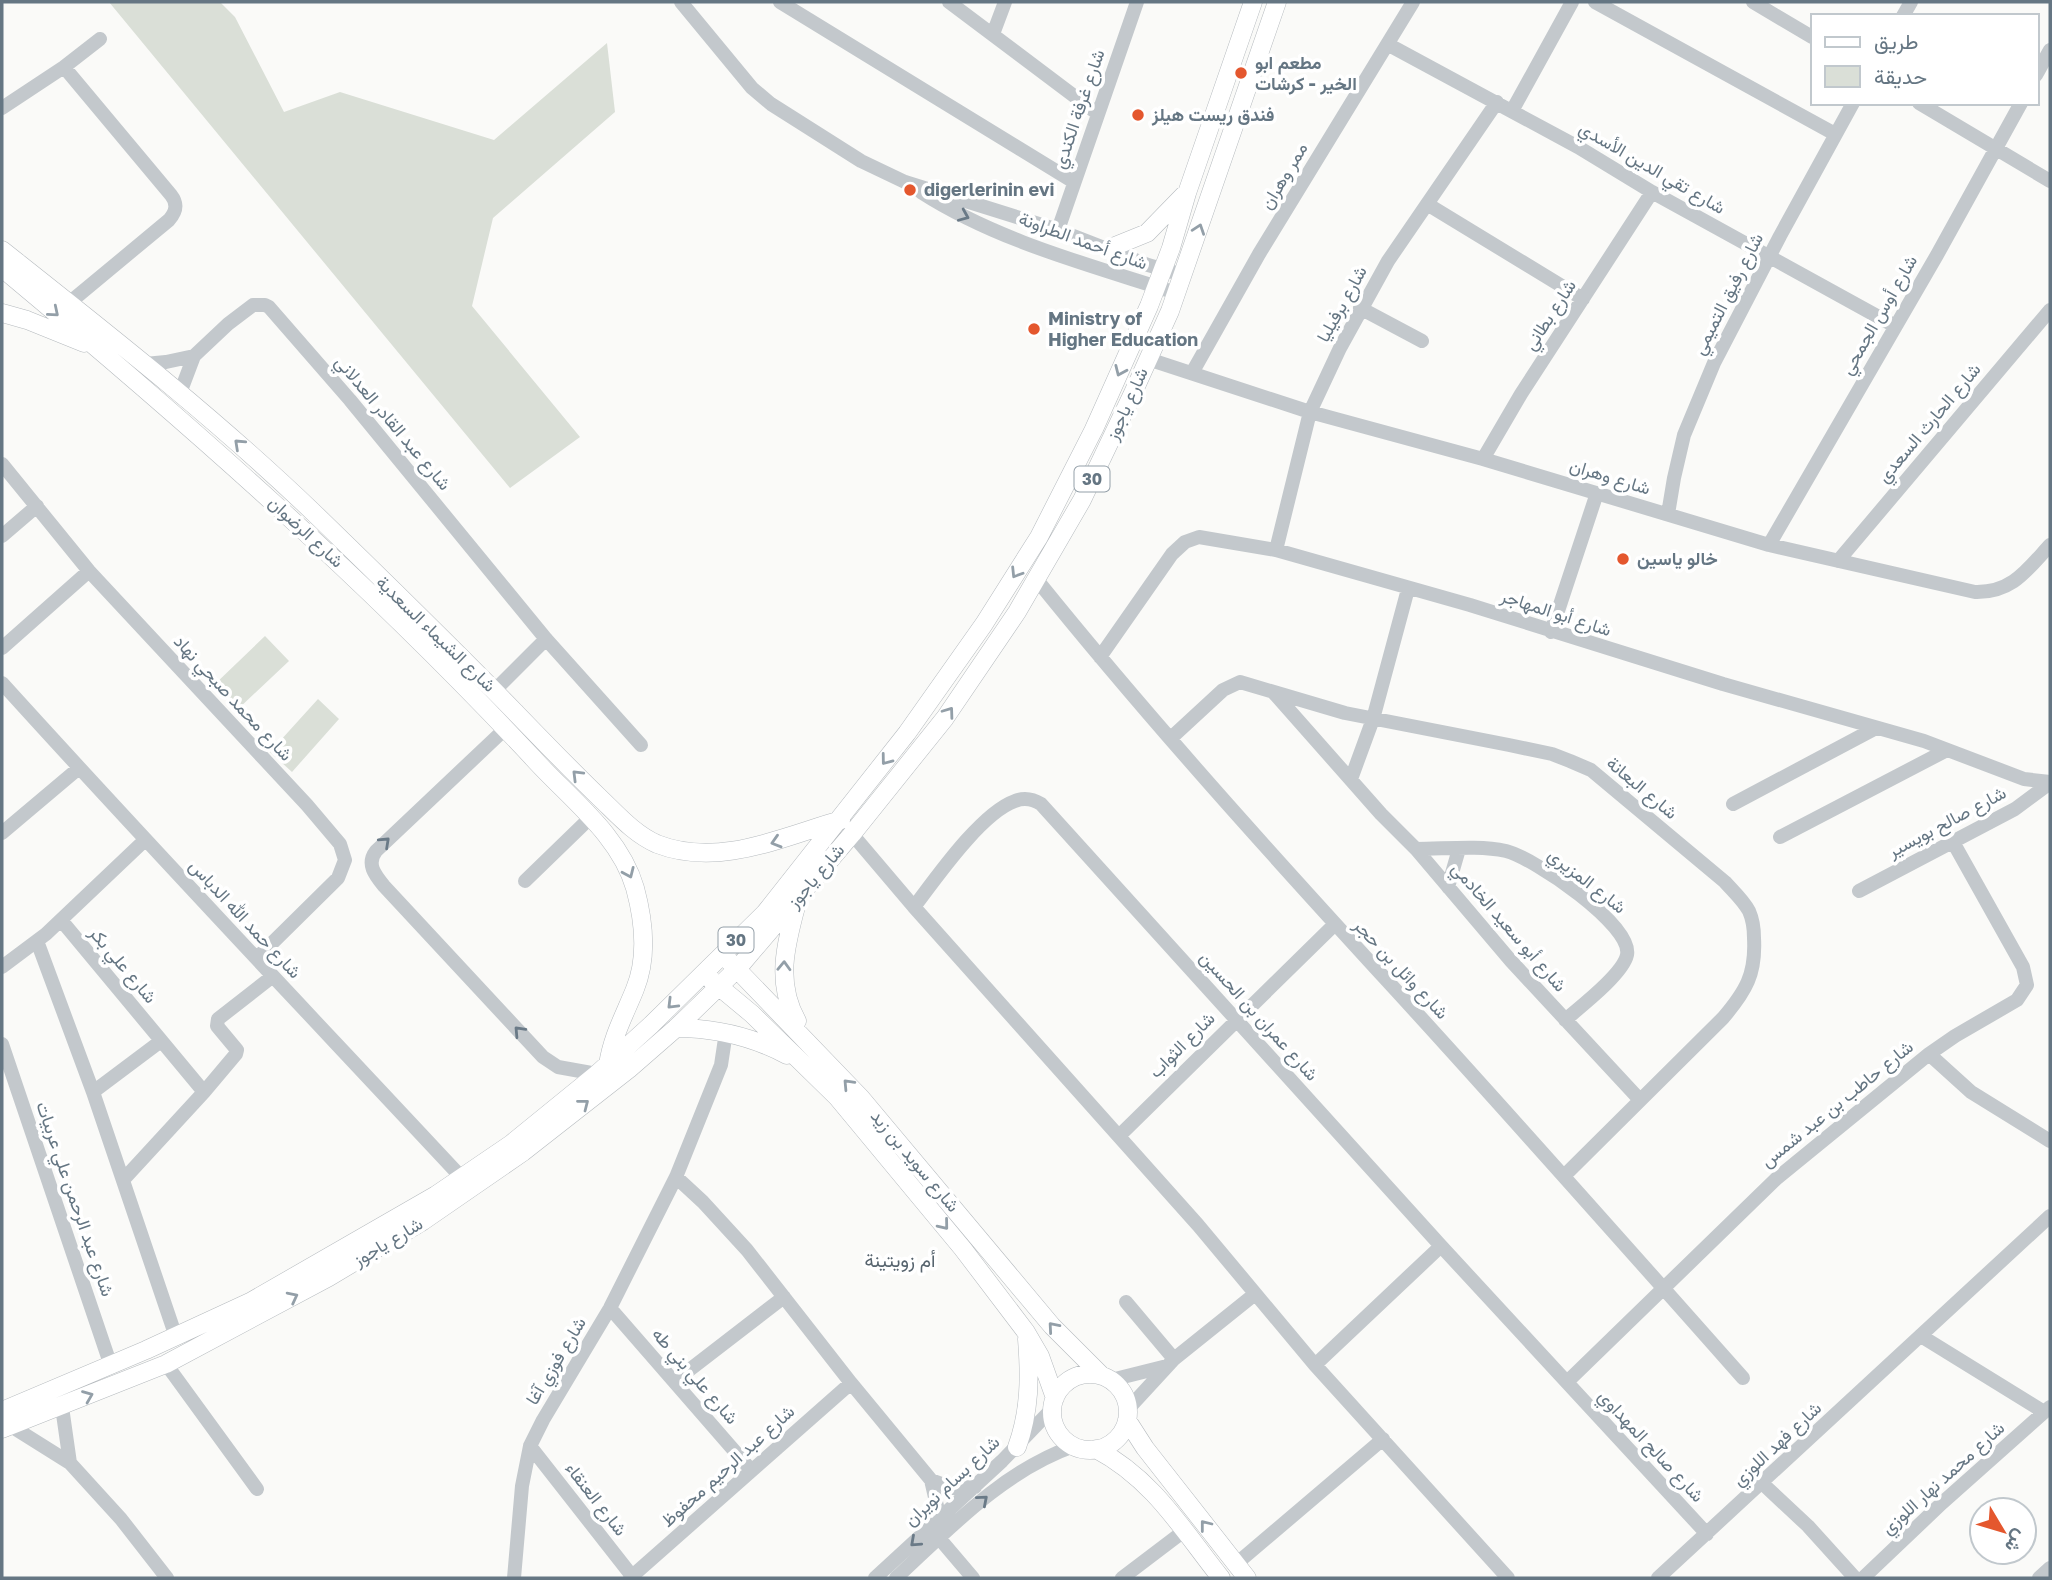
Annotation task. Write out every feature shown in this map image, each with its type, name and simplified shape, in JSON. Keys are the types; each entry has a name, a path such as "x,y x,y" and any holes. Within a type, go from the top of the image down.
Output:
{"main road":[{"name":"شارع ياجوز","path":"5,1422 62,1407 166,1364 329,1277 423,1221 523,1152 629,1069 738,968 798,898 907,733 984,624 1039,537 1094,429 1157,286 1253,2"},
{"name":"شارع ياجوز","path":"5,1422 111,1366 285,1283 412,1210 529,1130 602,1069 765,914 945,718 1037,580 1082,500 1148,359 1183,275 1277,2"},
{"path":"1110,248 1147,233 1187,192"},
{"path":"2,250 69,303"},
{"name":"شارع الرضوان","path":"2,268 263,491 357,578 590,818"},
{"name":"شارع الشيماء السعدية","path":"69,303 180,393 311,510 630,827 659,844 711,852 755,848 846,827"},
{"path":"2,313 27,320 100,350"},
{"path":"263,491 276,478"},
{"path":"298,525 311,510"},
{"path":"590,818 614,845 635,886 641,912 644,953 636,986 602,1069"},
{"path":"614,845 630,827"},
{"path":"798,898 785,950 784,988 788,1006 810,1056"},
{"name":"شارع سويد بن زيد","path":"722,954 738,968 810,1056 1026,1332 1040,1356 1054,1404"},
{"name":"شارع سويد بن زيد","path":"703,973 810,1056 895,1136 1052,1326 1106,1378"},
{"path":"676,1028 726,1032 810,1056"},
{"path":"1017,1447 1029,1398 1026,1332"},
{"path":"1128,1414 1123,1431 1116,1439 1096,1449 1085,1450 1074,1446 1057,1431 1054,1404 1069,1381 1090,1374 1106,1378 1126,1397 1128,1414 1145,1448 1242,1571"},
{"path":"1096,1449 1126,1466 1140,1478 1220,1578"}],"street":[{"name":"شارع أحمد الطراونة","path":"681,2 739,74 771,104 861,161 905,182 952,211 1060,257 1176,293"},
{"path":"780,2 1074,182"},
{"path":"949,2 1097,114"},
{"path":"993,34 1005,2"},
{"name":"شارع غرفة الكندي","path":"1058,230 1136,2"},
{"name":"ممر وهران","path":"1192,373 1287,207 1413,2"},
{"path":"1512,111 1572,2"},
{"path":"1595,2 1835,134"},
{"path":"1753,2 1811,36"},
{"path":"2,108 64,67 100,39"},
{"name":"شارع تقي الدين الأسدي","path":"1389,45 1497,102 1651,192 1895,326"},
{"path":"2038,71 2050,50"},
{"path":"64,67 176,204 174,215 169,220 69,303"},
{"name":"شارع برفيليا","path":"1276,550 1310,412 1360,309 1388,261 1497,102"},
{"name":"شارع رفيق التميمي","path":"1668,514 1674,478 1694,409 1714,363 1852,105"},
{"path":"1922,105 2050,181"},
{"name":"شارع أوس الجمحي","path":"1769,545 2020,105"},
{"name":"شارع أحمد الطراونة","path":"905,182 1058,230 1148,265 1183,275"},
{"name":"شارع بطاني","path":"1483,459 1521,394 1651,192"},
{"path":"1427,204 1583,299"},
{"name":"شارع عبد القادر العدلاني","path":"180,393 194,356 228,324 253,305 265,305 272,310 546,639 641,744"},
{"path":"1360,309 1422,341"},
{"name":"شارع الحارث السعدي","path":"1838,561 2050,310"},
{"path":"145,364 194,356"},
{"name":"شارع وهران","path":"1148,359 1310,412 1483,459 1769,545 1975,592 1992,592 2006,587 2050,545"},
{"name":"شارع محمد صبحي نهاد","path":"2,464 89,571 307,805 343,850 344,866 338,878 258,957"},
{"path":"1550,632 1597,493"},
{"path":"2,536 37,506"},
{"name":"شارع أبو المهاجر","path":"1100,657 1172,554 1185,542 1199,537 1276,550 1470,605 1550,632 1947,750 2024,779 2050,782"},
{"path":"2,648 89,571"},
{"name":"شارع وائل بن حجر","path":"1037,580 1100,657 1334,925 1564,1176 1743,1378"},
{"path":"1351,779 1373,719 1408,589"},
{"path":"494,691 546,639"},
{"name":"شارع البعانة","path":"1171,738 1231,684 1240,682 1373,719 1552,754 1591,770 1724,881 1742,900 1754,925 1755,950 1754,965 1742,995 1723,1018 1564,1176"},
{"name":"شارع حمد الله الدباس","path":"2,683 145,840 258,957 462,1178"},
{"name":"شارع أبو سعيد الخادمي","path":"1273,692 1416,849 1565,1020 1640,1100"},
{"path":"1732,804 1876,728"},
{"path":"505,729 376,851 371,857 372,866 384,886 543,1057 558,1068 602,1069"},
{"path":"1780,837 1947,750"},
{"path":"2,833 79,768"},
{"name":"شارع صالح بويسير","path":"1859,891 2015,809 2050,782"},
{"name":"شارع عمران بن الحسين","path":"914,908 962,846 999,809 1013,801 1033,800 1051,813 1567,1382"},
{"path":"525,881 590,818"},
{"path":"846,827 914,908 1119,1135 1315,1365 1508,1578"},
{"path":"2,967 61,920 145,840"},
{"name":"شارع حاطب بن عبد شمس","path":"1567,1382 1777,1178 1929,1054 1955,1036 2008,1007 2024,992 2027,985 2023,967 1953,842"},
{"name":"شارع المزيري","path":"1416,849 1505,851 1525,858 1557,877 1613,923 1626,941 1627,954 1622,965 1565,1020"},
{"path":"1448,887 1459,849"},
{"name":"شارع علي بكر","path":"61,920 204,1093"},
{"name":"شارع الثواب","path":"1119,1135 1334,925"},
{"path":"37,941 93,1092 176,1337"},
{"path":"123,1180 204,1093 236,1054 237,1050 217,1026 218,1019 273,975"},
{"name":"شارع فوزي آغا","path":"514,1578 522,1486 530,1446 610,1308 676,1177 723,1060 726,1032"},
{"path":"93,1092 161,1041"},
{"name":"شارع عبد الرحمن علي عربيات","path":"2,1044 111,1366"},
{"path":"1929,1054 1971,1093 2050,1140"},
{"path":"676,1177 721,1221 785,1297 931,1480 937,1506 937,1531 973,1578"},
{"name":"شارع فهد اللوزي","path":"1658,1578 2050,1216"},
{"path":"1315,1365 1441,1246"},
{"path":"1128,1414 1170,1362 1255,1294"},
{"path":"676,1381 785,1297"},
{"path":"1126,1302 1170,1362"},
{"name":"شارع علي بني طه","path":"610,1308 751,1470"},
{"path":"1921,1336 2047,1409"},
{"path":"1106,1378 1170,1362"},
{"path":"166,1364 257,1489"},
{"name":"شارع صالح المهداوي","path":"1567,1382 1706,1534"},
{"name":"شارع عبد الرحيم محفوظ","path":"631,1577 851,1383"},
{"name":"شارع بسام نويران","path":"896,1578 975,1487 1017,1447 1054,1404"},
{"path":"62,1407 70,1463"},
{"name":"شارع محمد نهار اللوزي","path":"1863,1578 2047,1409"},
{"path":"5,1422 70,1463 129,1528 167,1578"},
{"path":"1242,1571 1382,1439"},
{"name":"شارع العنقاء","path":"530,1446 631,1577"},
{"name":"شارع بسام نويران","path":"875,1578 1018,1472 1045,1457 1074,1446"},
{"path":"931,1480 952,1488 975,1487"},
{"path":"1762,1484 1808,1526 1855,1578"},
{"path":"1122,1578 1184,1531"},
{"path":"2039,1578 2050,1568"}],"green space":[{"path":"109,2 220,2 235,17 284,112 340,92 494,140 607,43 615,112 493,218 472,306 580,437 510,488"},
{"path":"265,636 289,661 237,710 214,685"},
{"path":"318,699 339,719 292,772 270,752"}],"place":[{"name":"مطعم ابو الخير - كرشات","path":"1241,73"},
{"name":"فندق ريست هيلز","path":"1138,115"},
{"name":"diğerlerinin evi","path":"910,190"},
{"name":"Ministry of Higher Education","path":"1034,329"},
{"name":"خالو ياسين","path":"1623,559"}],"district":[{"name":"أم زويتينة","path":"900,1260"}]}
